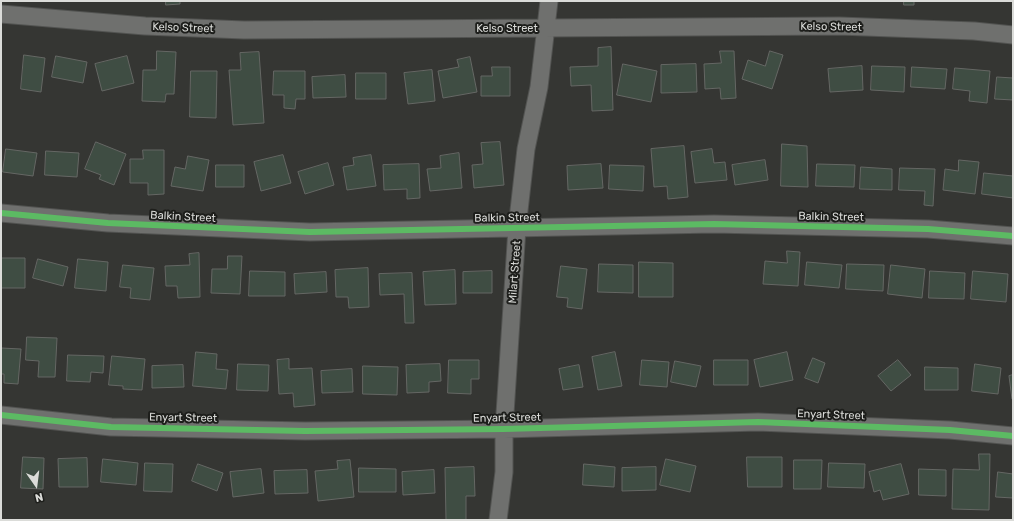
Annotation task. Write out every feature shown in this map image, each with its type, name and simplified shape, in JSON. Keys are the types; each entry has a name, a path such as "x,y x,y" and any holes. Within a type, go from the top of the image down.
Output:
{"street":[{"name":"Milart Street","path":"498,520 504,472 504,429 517,228 526,149 539,87 549,1"},
{"name":"Kelso Street","path":"1,14 145,26 244,30 839,26 974,31 1013,35"},
{"name":"Balkin Street","path":"1,213 108,224 310,232 714,224 928,229 1013,236"},
{"name":"Enyart Street","path":"1,415 110,427 305,431 504,429 758,422 950,430 1013,436"}],"building":[{"path":"166,1 180,1 180,4 166,5"},
{"path":"904,1 914,1 914,5 904,5"},
{"path":"611,47 613,110 592,111 591,85 571,86 570,67 598,66 598,48"},
{"path":"157,51 176,52 174,94 166,94 165,102 142,101 143,70 156,70"},
{"path":"720,51 734,51 736,98 721,99 720,88 705,89 704,64 721,63"},
{"path":"770,51 783,55 772,89 742,79 748,60 765,66"},
{"path":"259,52 264,123 233,125 229,70 241,70 240,53"},
{"path":"24,55 45,58 41,92 21,89"},
{"path":"56,56 87,62 83,83 52,77"},
{"path":"127,56 134,83 102,91 95,64"},
{"path":"470,57 477,92 443,98 438,71 459,67 457,60"},
{"path":"623,64 657,71 651,102 617,95"},
{"path":"696,64 697,92 661,93 661,65"},
{"path":"862,66 863,90 830,92 828,69"},
{"path":"872,66 905,67 904,92 871,90"},
{"path":"492,67 510,67 510,96 481,96 481,76 492,76"},
{"path":"912,67 947,69 945,89 911,87"},
{"path":"955,68 990,71 987,103 969,101 970,91 953,89"},
{"path":"432,70 435,101 408,104 404,73"},
{"path":"191,71 217,71 216,118 190,117"},
{"path":"274,71 305,71 305,99 296,99 295,109 284,108 284,95 273,95"},
{"path":"356,73 386,73 386,99 356,99"},
{"path":"345,75 346,97 313,98 312,77"},
{"path":"997,77 1013,78 1013,100 995,99"},
{"path":"96,142 126,154 114,185 99,179 101,175 85,169"},
{"path":"500,142 504,185 474,188 472,165 483,164 481,143"},
{"path":"782,144 807,146 808,187 781,186"},
{"path":"684,146 688,197 668,199 667,186 654,187 651,149"},
{"path":"6,149 37,153 33,176 3,172"},
{"path":"712,149 714,163 725,162 727,180 695,183 691,152"},
{"path":"143,150 164,150 164,194 148,195 148,183 130,183 130,159 143,159"},
{"path":"46,151 79,153 77,177 45,175"},
{"path":"459,153 462,188 430,191 427,169 441,168 440,156"},
{"path":"283,155 291,183 261,191 254,162"},
{"path":"371,155 376,186 347,190 343,167 354,165 353,158"},
{"path":"188,156 209,160 203,191 171,186 175,167 185,169"},
{"path":"765,160 768,180 735,185 732,165"},
{"path":"959,160 979,162 975,194 943,190 945,169 958,171"},
{"path":"328,163 334,185 305,194 298,172"},
{"path":"419,164 420,198 407,199 407,189 384,190 383,165"},
{"path":"601,164 603,188 568,190 567,166"},
{"path":"817,164 855,165 854,187 816,186"},
{"path":"216,165 244,165 244,187 216,187"},
{"path":"610,165 644,166 643,191 609,189"},
{"path":"861,167 892,169 892,190 860,189"},
{"path":"900,168 935,169 933,206 924,205 925,191 899,190"},
{"path":"984,173 1013,176 1013,198 982,194"},
{"path":"787,251 800,252 798,286 763,284 765,261 787,263"},
{"path":"199,253 200,297 178,298 177,286 166,286 165,266 190,265 189,254"},
{"path":"228,256 242,256 240,294 211,293 212,269 227,269"},
{"path":"1,258 25,258 25,288 1,288"},
{"path":"38,259 68,267 63,286 33,278"},
{"path":"78,259 108,262 106,291 75,288"},
{"path":"639,262 673,263 673,297 639,297"},
{"path":"807,262 842,265 839,288 805,285"},
{"path":"599,264 633,265 633,293 598,292"},
{"path":"847,264 884,265 883,291 846,289"},
{"path":"123,265 154,268 150,300 130,298 131,288 120,287"},
{"path":"891,265 925,269 922,298 888,294"},
{"path":"561,266 587,269 582,309 567,307 568,298 557,297"},
{"path":"368,268 369,307 349,308 348,297 336,297 335,270"},
{"path":"455,270 456,304 425,305 423,272"},
{"path":"250,271 285,272 285,296 249,296"},
{"path":"492,271 492,293 463,293 463,272"},
{"path":"930,271 965,273 964,299 929,298"},
{"path":"973,271 1008,274 1006,302 971,299"},
{"path":"326,272 327,292 295,294 294,274"},
{"path":"412,273 414,323 405,323 404,294 380,295 379,274"},
{"path":"27,337 57,338 55,377 38,377 39,361 26,360"},
{"path":"1,348 21,349 18,384 4,383 4,374 1,374"},
{"path":"196,352 217,354 216,369 228,370 226,389 193,386"},
{"path":"615,352 622,386 598,390 592,357"},
{"path":"787,352 793,380 760,387 754,360"},
{"path":"68,355 104,356 103,373 91,372 90,382 67,381"},
{"path":"112,356 145,359 142,390 123,389 123,386 109,385"},
{"path":"813,358 825,363 818,383 805,378"},
{"path":"289,359 289,369 312,368 315,405 294,407 293,393 279,394 277,360"},
{"path":"449,360 479,360 479,379 471,379 471,394 448,393"},
{"path":"642,360 669,362 667,387 640,385"},
{"path":"714,360 748,360 748,385 714,385"},
{"path":"898,360 911,375 891,391 878,376"},
{"path":"675,361 701,366 696,387 671,382"},
{"path":"238,364 269,365 268,391 237,390"},
{"path":"440,364 441,381 429,382 429,392 407,393 406,365"},
{"path":"975,364 1001,368 998,394 972,391"},
{"path":"183,365 184,387 152,388 152,366"},
{"path":"579,365 583,387 563,390 559,369"},
{"path":"363,366 398,367 397,395 363,394"},
{"path":"925,367 958,368 958,390 925,390"},
{"path":"352,369 353,392 322,393 321,371"},
{"path":"1013,375 1013,399 1012,399 1009,376"},
{"path":"979,454 990,454 989,510 952,509 953,469 979,470"},
{"path":"23,457 44,458 43,489 21,488"},
{"path":"747,457 782,457 782,487 748,487"},
{"path":"87,458 88,487 59,487 58,459"},
{"path":"103,459 138,463 136,485 101,482"},
{"path":"666,459 696,466 690,492 660,485"},
{"path":"350,460 354,497 318,501 315,471 338,469 337,461"},
{"path":"794,460 822,460 821,489 794,489"},
{"path":"145,463 173,464 172,492 144,491"},
{"path":"829,463 865,464 864,488 828,487"},
{"path":"198,464 223,473 217,491 192,481"},
{"path":"584,464 615,467 614,487 583,485"},
{"path":"901,464 909,494 883,500 880,490 874,492 869,472"},
{"path":"474,467 475,496 466,496 466,520 446,520 445,468"},
{"path":"656,467 656,490 622,491 622,468"},
{"path":"359,468 396,469 396,492 359,492"},
{"path":"261,469 264,493 233,497 230,472"},
{"path":"919,469 946,470 946,496 919,495"},
{"path":"307,470 308,493 275,494 274,471"},
{"path":"434,470 435,493 403,495 402,472"},
{"path":"998,472 1013,474 1013,498 996,497"}],"cycle path":[{"path":"1,213 108,223 310,232 714,224 928,229 1013,236"},
{"path":"1,415 111,427 305,431 504,429 758,422 950,430 1013,436"}]}
